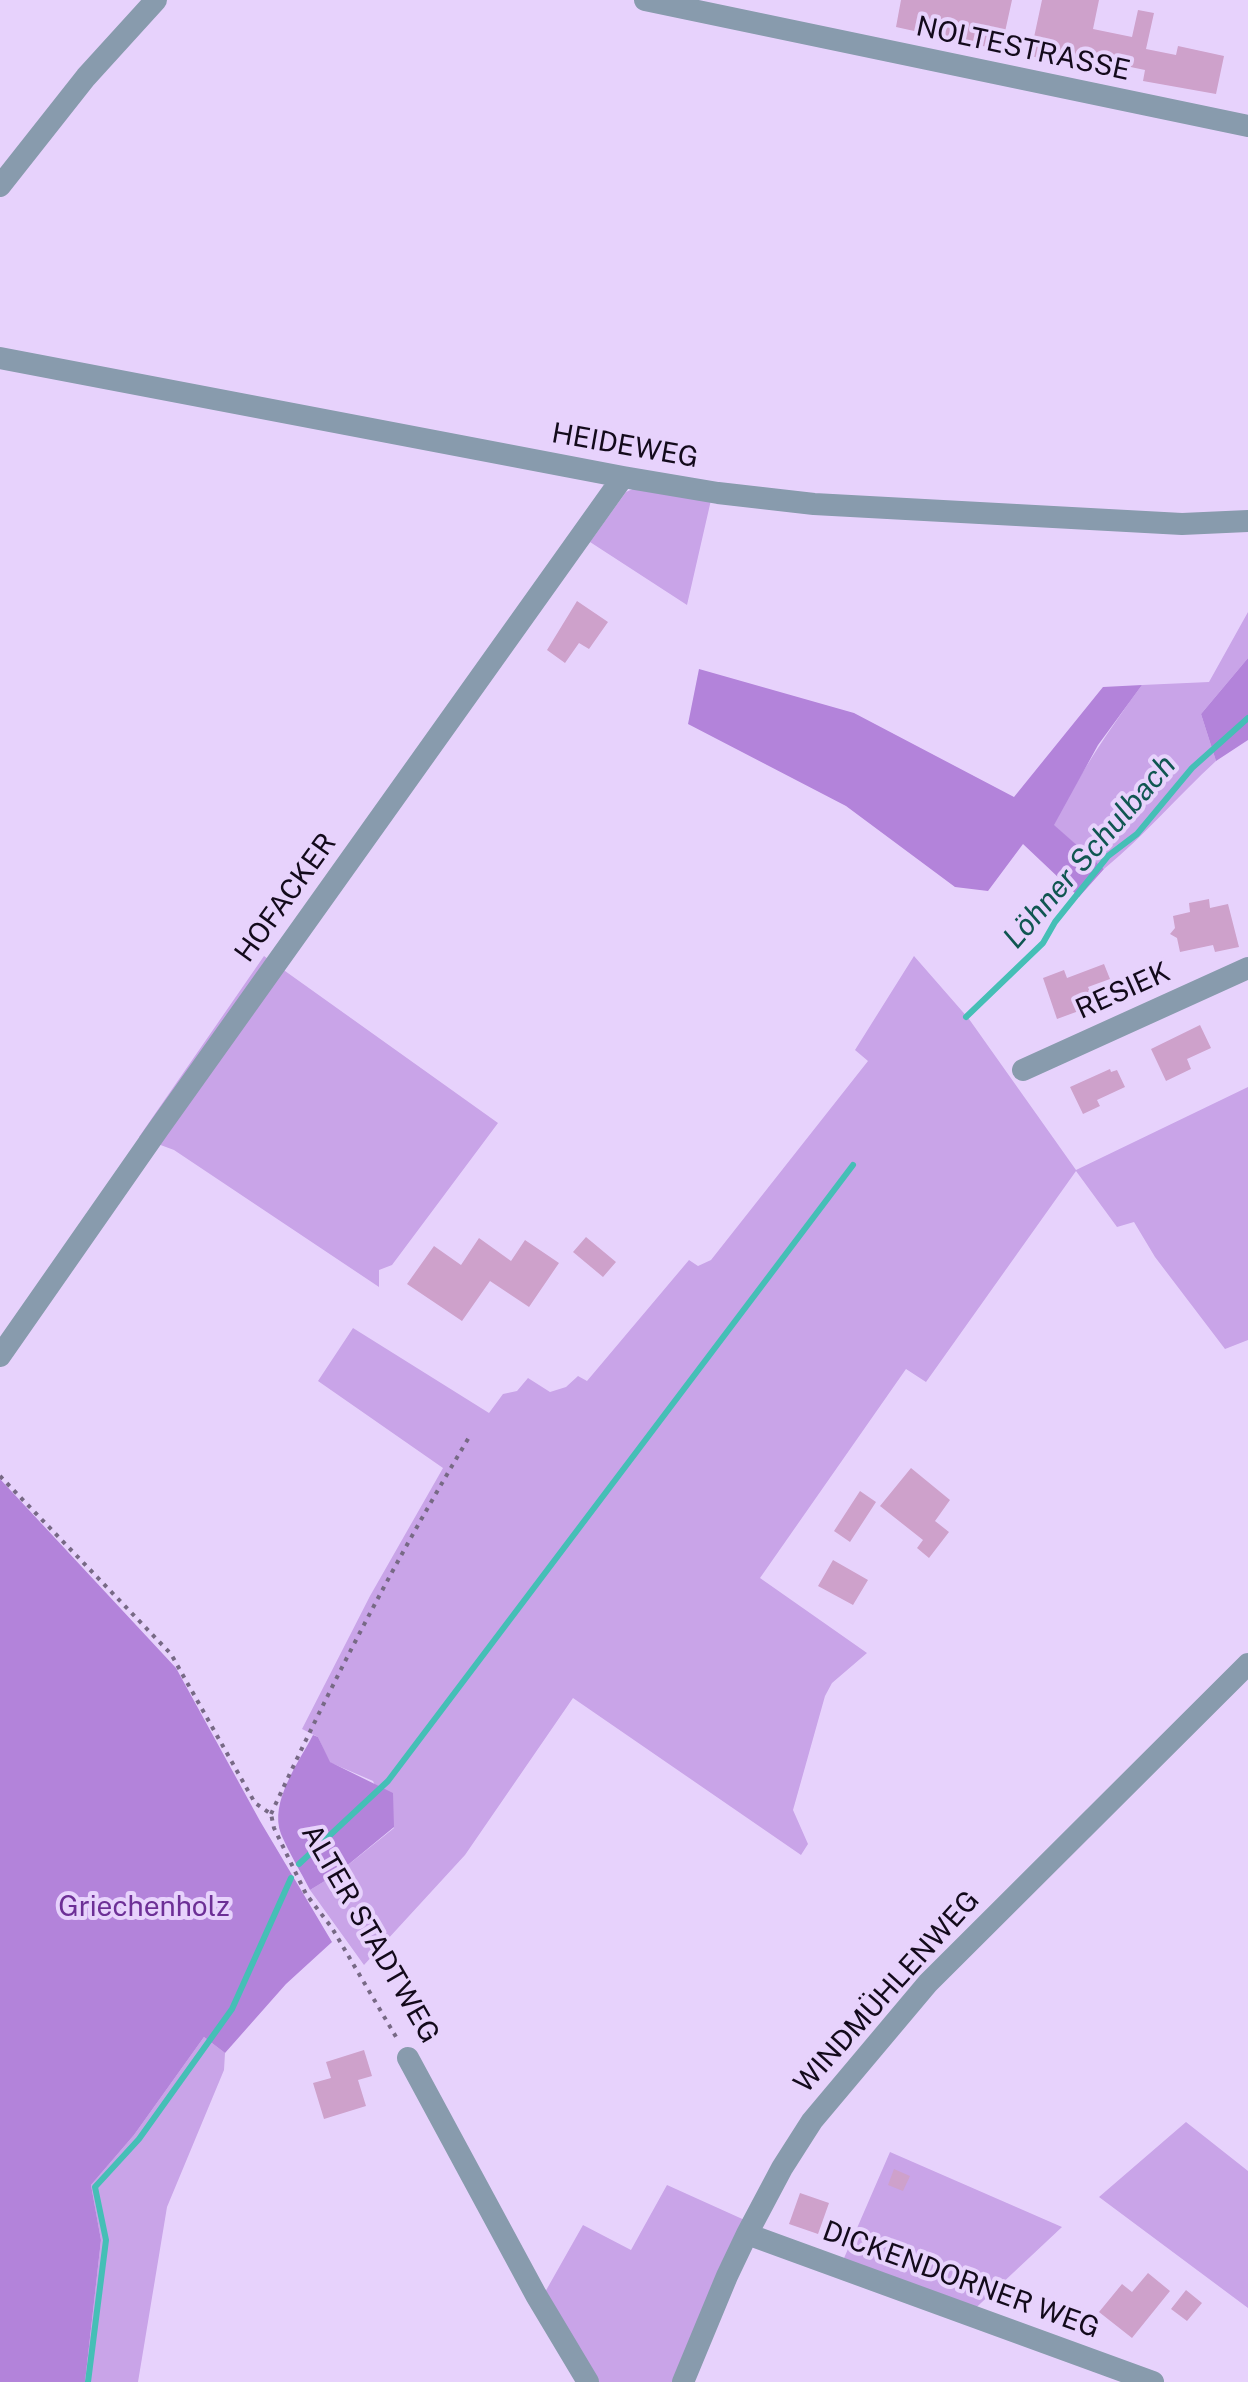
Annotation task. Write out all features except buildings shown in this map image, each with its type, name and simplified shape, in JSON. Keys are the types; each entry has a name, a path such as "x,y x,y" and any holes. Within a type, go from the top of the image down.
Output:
{"street":[{"path":"0,186 86,77 156,0"},
{"name":"NOLTESTRASSE","path":"645,0 1248,126"},
{"name":"HEIDEWEG","path":"0,358 718,493 814,504 1182,524 1248,521"},
{"name":"HOFACKER","path":"0,1356 623,477"},
{"name":"RESIEK","path":"1023,1070 1248,968"},
{"name":"WINDMÜHLENWEG","path":"683,2382 747,2234 782,2168 812,2121 928,1983 1248,1664"},
{"name":"ALTER STADTWEG","path":"408,2058 536,2295 588,2382"},
{"name":"DICKENDORNER WEG","path":"747,2234 1153,2382"}],"path":[{"path":"271,1814 379,1597 471,1434"},
{"name":"ALTER STADTWEG","path":"0,1476 171,1654 255,1803 271,1814 274,1828 306,1894 332,1928 408,2058"}],"shaded area":[{"path":"635,488 711,500 687,605 590,542 626,492"},
{"path":"1248,612 1248,658 1201,714 1216,761 1104,869 1053,825 1063,806 1142,685 1209,682"},
{"path":"264,956 498,1123 392,1265 379,1270 379,1287 174,1150 139,1137"},
{"path":"914,956 969,1019 1076,1170 1248,1087 1248,1340 1225,1349 1155,1257 1134,1222 1117,1227 1076,1171 926,1382 906,1369 760,1578 867,1653 832,1683 825,1696 793,1810 808,1844 801,1855 573,1698 465,1855 364,1965 310,1890 338,1873 394,1828 373,1781 329,1762 318,1737 302,1729 370,1596 443,1468 318,1381 353,1328 489,1413 503,1394 517,1391 528,1378 550,1392 566,1387 578,1376 587,1381 689,1260 698,1266 711,1260 868,1061 855,1050"},
{"path":"204,2037 225,2053 224,2070 167,2207 138,2382 85,2382 101,2240 91,2185 134,2135"},
{"path":"1186,2122 1248,2171 1248,2308 1099,2197"},
{"path":"890,2152 1062,2227 965,2318 838,2272"},
{"path":"667,2185 749,2222 675,2382 594,2382 544,2294 583,2225 631,2250"}],"green space":[{"path":"1248,658 1248,740 1216,761 1201,714"},
{"path":"699,669 854,713 1014,797 1103,687 1142,685 1098,745 1054,825 1104,869 1079,897 1023,844 988,891 955,887 846,806 688,724"},
{"name":"Griechenholz","path":"0,1479 176,1668 260,1821 332,1942 286,1984 225,2053 204,2037 134,2135 91,2185 101,2240 85,2382 0,2382"},
{"path":"313,1735 318,1737 330,1762 393,1793 394,1827 338,1873 310,1890 284,1841 278,1822 287,1783"}],"waterway":[{"name":"Löhner Schulbach","path":"966,1017 1043,943 1055,922 1108,856 1137,834 1192,768 1248,718"},
{"path":"299,1864 388,1781 853,1165"},
{"path":"88,2382 106,2240 95,2187 139,2139 232,2009 291,1878"}]}
